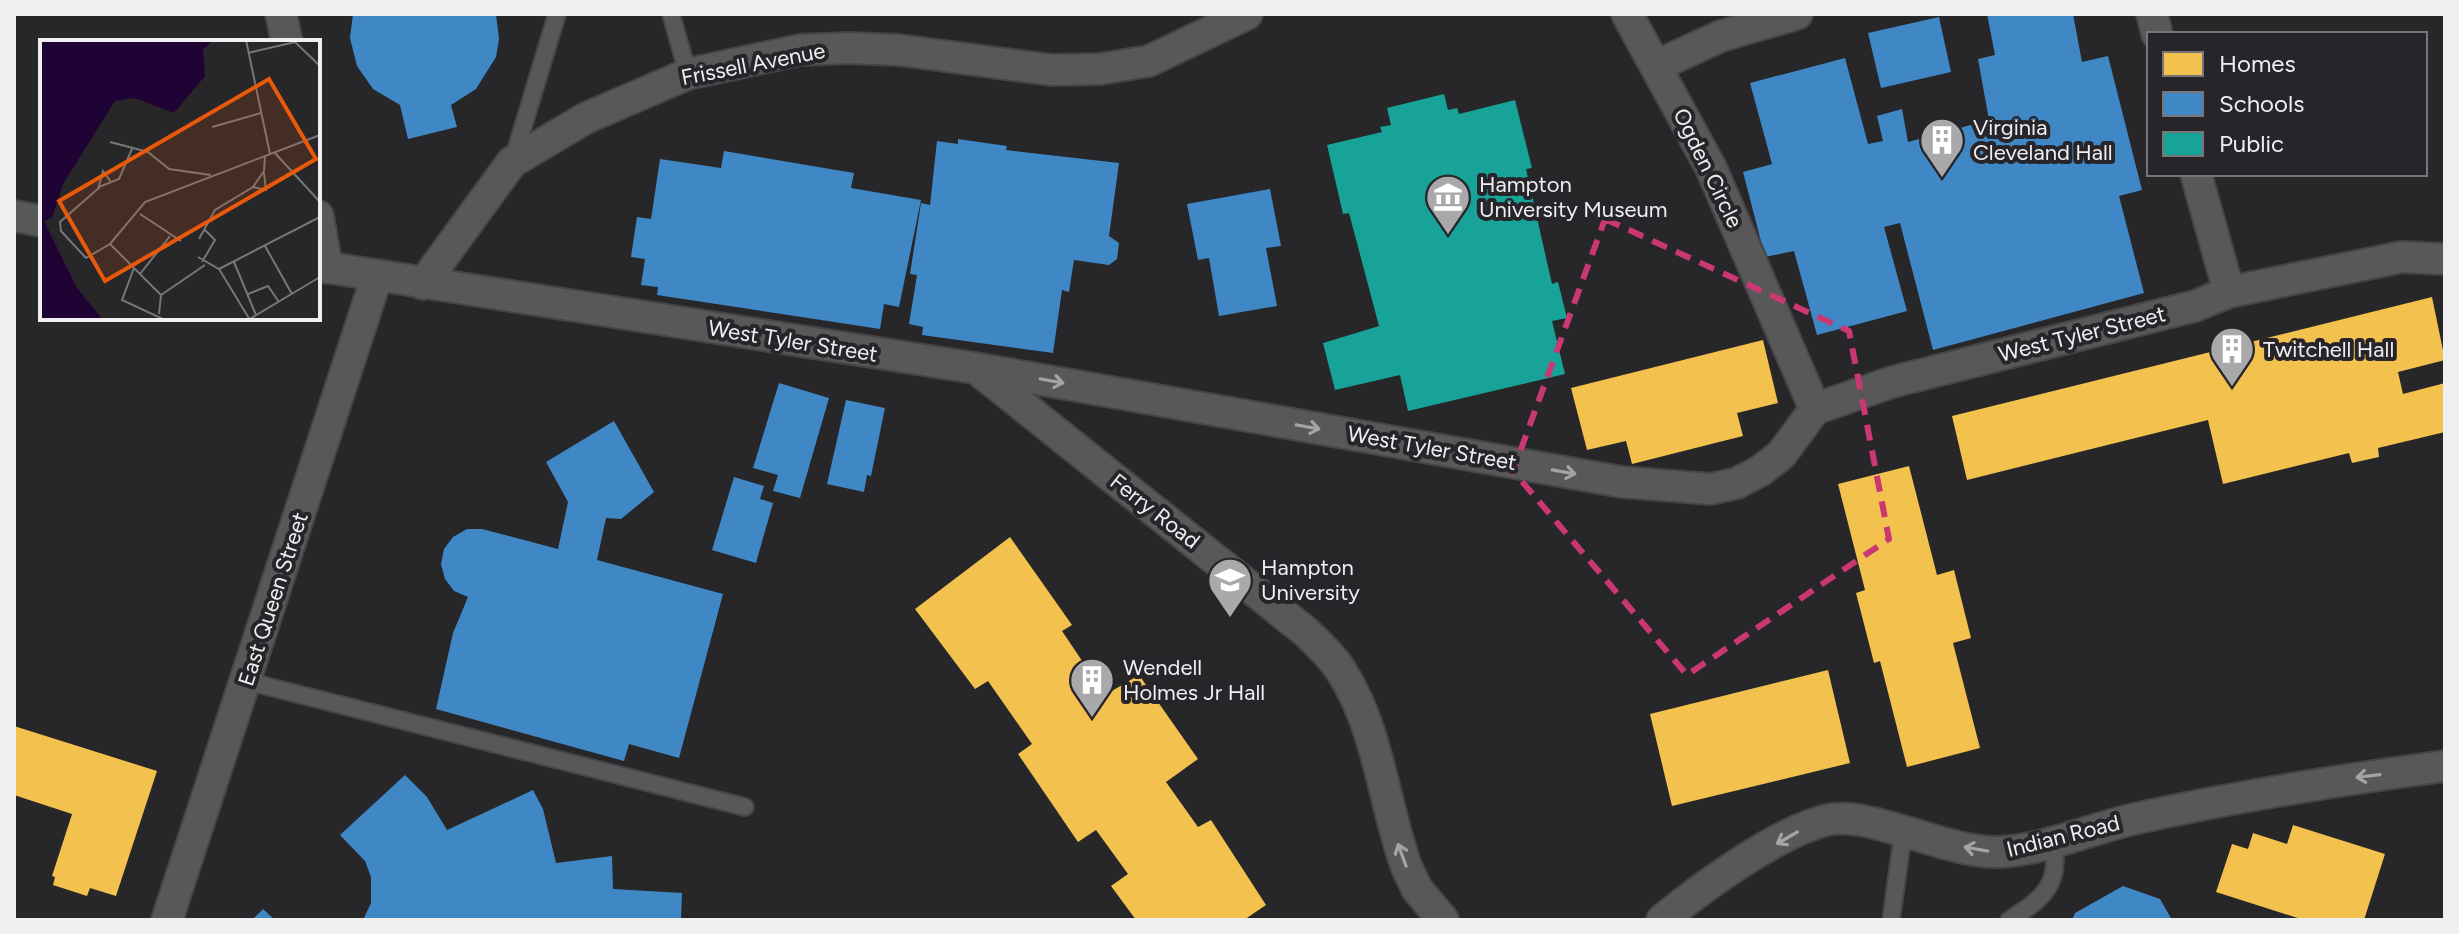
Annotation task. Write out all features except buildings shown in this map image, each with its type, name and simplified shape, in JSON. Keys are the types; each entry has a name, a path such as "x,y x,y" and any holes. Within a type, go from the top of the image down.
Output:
{"street":[{"path":"281,14 287,40"},
{"name":"Frissell Avenue","path":"423,284 512,162 586,118 688,74 800,50 849,48 899,50 1052,70 1100,69 1149,61 1247,14"},
{"name":"Ogden Circle","path":"1627,14 1658,65 1711,168 1815,409"},
{"path":"1658,65 1721,36 1797,14"},
{"path":"2197,176 2229,292"},
{"path":"14,216 40,221"},
{"path":"320,236 323,267"},
{"name":"West Tyler Street","path":"323,267 975,368 1622,482 1711,489 1737,483 1781,455 1815,409 1892,382 2195,306 2229,292 2402,257 2445,259"},
{"name":"East Queen Street","path":"167,920 377,276"},
{"name":"Ferry Road","path":"975,368 1216,558 1306,632 1332,658 1344,675 1368,732 1407,868 1417,889 1443,920"},
{"name":"Indian Road","path":"1662,920 1725,874 1793,834 1823,821 1857,819 1903,834 1985,852 2008,851 2131,820 2295,786 2445,766"}],"lane":[{"path":"512,162 557,14"},
{"path":"671,14 688,74"},
{"path":"246,681 745,807"},
{"path":"1891,920 1903,834"},
{"path":"2009,920 2038,902 2052,886 2056,870 2052,841"}],"highlighted area":[{"path":"1605,219 1849,331 1889,539 1687,675 1513,471"}],"place":[{"name":"Virginia Cleveland Hall","path":"1942,179"},
{"name":"Hampton University Museum","path":"1448,236"},
{"name":"Twitchell Hall","path":"2232,388"},
{"name":"Hampton University","path":"1230,619"},
{"name":"Wendell Holmes Jr Hall","path":"1092,719"}]}
